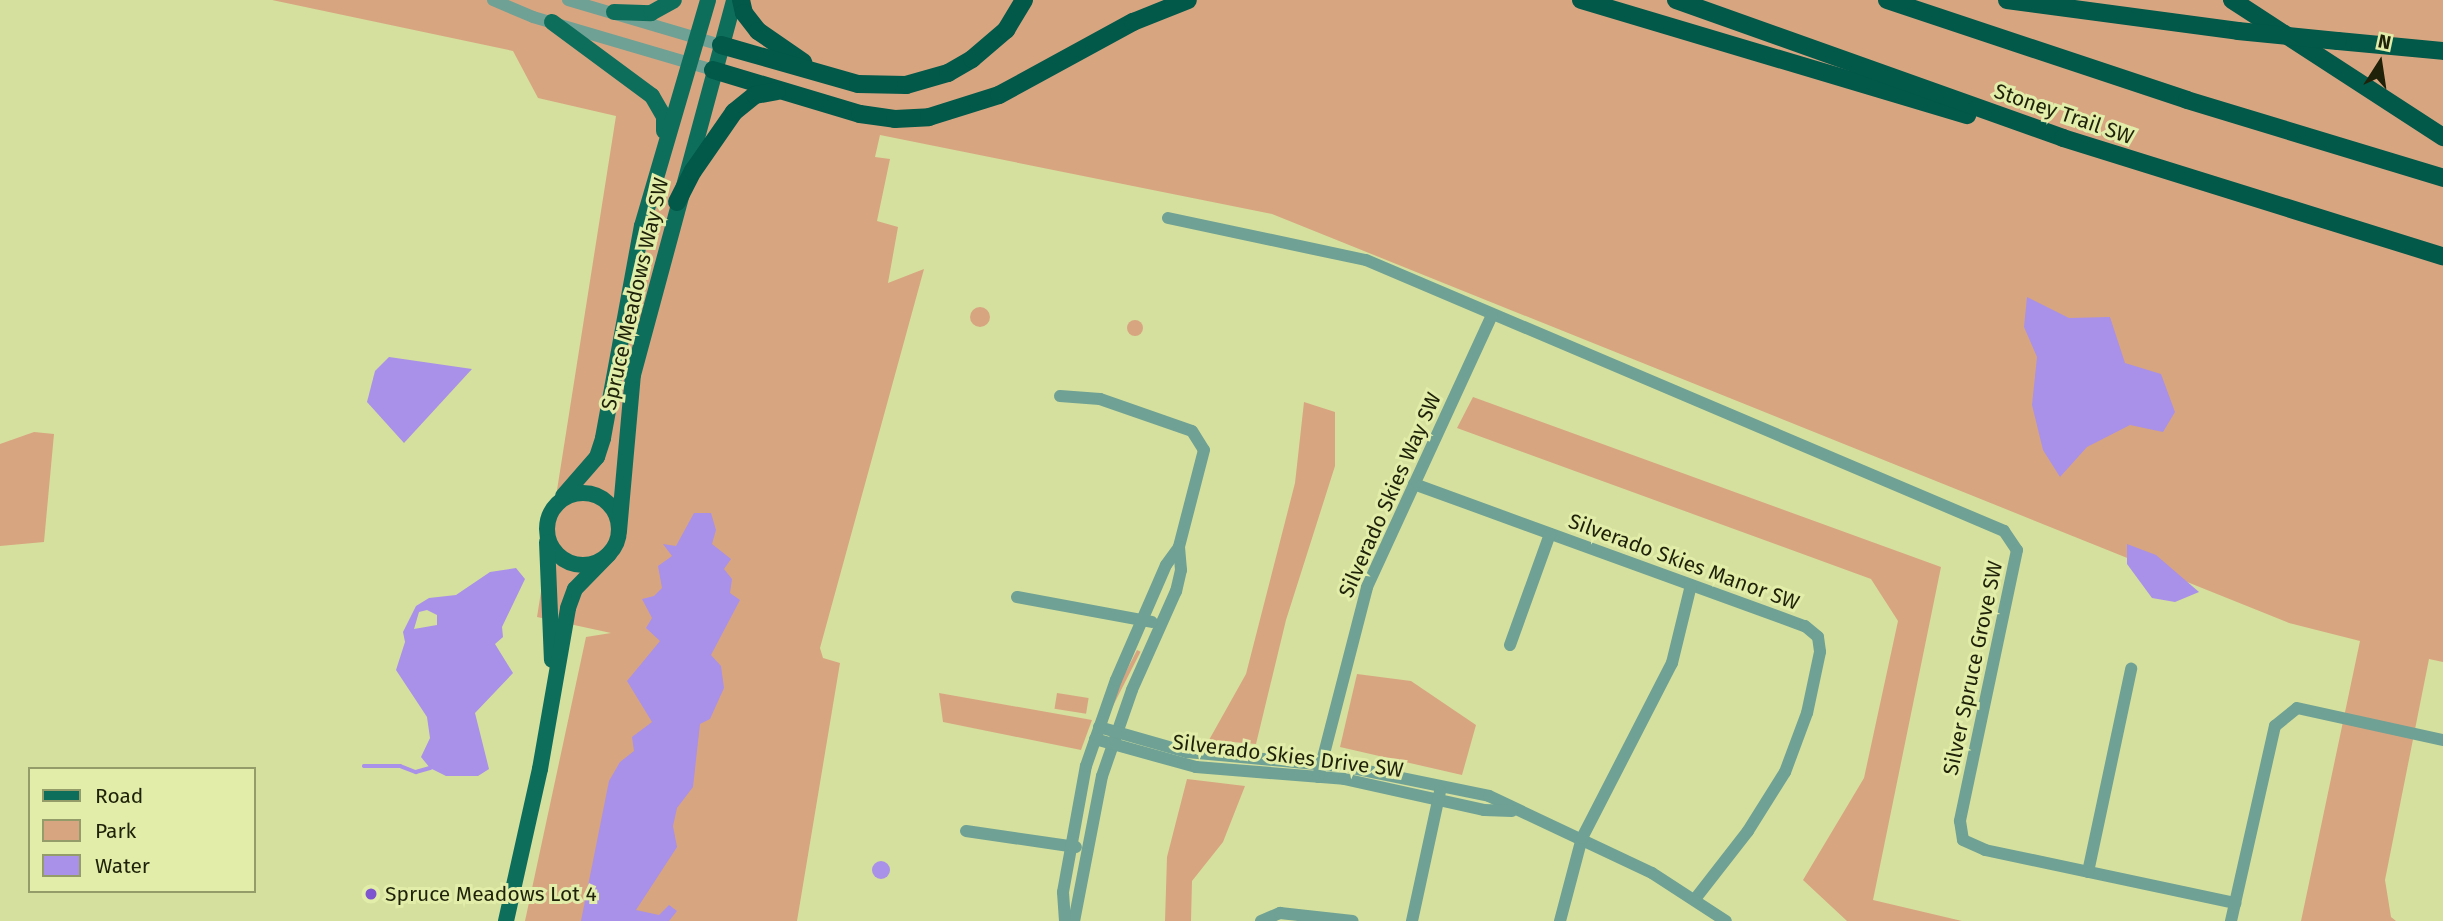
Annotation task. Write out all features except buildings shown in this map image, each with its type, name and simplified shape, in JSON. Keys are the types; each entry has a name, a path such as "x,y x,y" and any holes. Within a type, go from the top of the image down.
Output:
{"highway":[{"path":"741,0 744,13 758,31 831,78"},
{"path":"721,45 831,78 880,86 948,73 994,42 1024,0"},
{"path":"713,70 778,91 895,119 964,109 1033,79 1133,22 1188,0"},
{"path":"1581,0 1874,91 2063,138"},
{"name":"Stoney Trail SW","path":"1676,0 2063,138 2443,256"},
{"path":"1887,0 2187,100 2443,178"},
{"path":"2007,0 2238,31 2443,51"},
{"path":"2232,0 2443,136"},
{"path":"677,202 692,170 734,112 755,96 778,91"}],"main road":[{"path":"614,12 651,13 674,0"},
{"name":"Spruce Meadows Way SW","path":"564,497 597,457 603,438 632,269 664,139 708,0"},
{"name":"Spruce Meadows Way SW","path":"620,531 627,405 677,202 734,0"},
{"path":"552,22 652,96 664,117 664,139"},
{"path":"506,921 553,697 575,589 609,554 620,531 613,507 604,498 592,493 564,497 551,509 546,532 553,697"},
{"path":"546,532 555,553 575,564 599,561 609,554"}],"street":[{"path":"493,0 552,22 713,70"},
{"path":"568,0 721,45"},
{"path":"1168,218 1366,260 1492,315"},
{"name":"Silverado Skies Way SW","path":"1320,770 1367,587 1492,315"},
{"name":"Silver Spruce Grove SW","path":"1492,315 2012,537 2017,550 1959,830 1973,847 2235,903"},
{"path":"1060,396 1108,401 1192,431 1200,438 1203,457 1180,547 1181,570 1163,624 1114,739 1087,849 1074,921"},
{"name":"Silverado Skies Manor SW","path":"1413,484 1805,626 1815,633 1820,645 1807,713 1785,772 1748,831 1695,899"},
{"path":"1510,645 1550,534"},
{"path":"1065,921 1063,892 1069,846 1097,733 1166,565 1180,547"},
{"path":"1560,921 1583,838 1661,689 1691,585"},
{"path":"1017,597 1163,624"},
{"path":"2088,872 2131,669"},
{"path":"2231,921 2275,726 2297,708 2443,740"},
{"name":"Silverado Skies Drive SW","path":"1097,733 1196,767 1320,770 1489,796 1583,838 1695,899 1726,921"},
{"path":"1412,921 1440,790"},
{"path":"966,831 1087,849"},
{"path":"1261,921 1280,913 1353,921"}],"green space":[{"path":"272,0 2443,0 2443,662 2429,659 2385,880 2391,917 2396,921 2301,921 2360,641 2289,623 1272,214 880,135 875,157 890,159 877,221 898,227 888,283 924,269 820,648 823,658 840,663 797,921 525,921 586,637 611,633 537,617 616,116 538,98 513,51"},
{"path":"980,307 987,310 990,317 987,324 980,327 973,324 970,317 973,310"},
{"path":"1135,320 1141,322 1141,334 1135,336 1129,334 1127,328 1129,322"},
{"path":"1473,397 1941,567 1873,900 1962,921 1847,921 1803,880 1864,778 1898,621 1871,579 1457,428"},
{"path":"1304,402 1335,412 1335,466 1286,620 1256,744 1209,740 1246,674 1295,483"},
{"path":"34,432 54,434 44,542 0,546 0,444"},
{"path":"1137,650 1141,652 1112,709 1108,707"},
{"path":"1357,674 1411,681 1476,725 1462,775 1340,747"},
{"path":"939,693 1092,720 1081,750 943,722"},
{"path":"1057,693 1089,698 1086,714 1054,709"},
{"path":"1187,779 1245,786 1223,842 1192,881 1191,921 1165,921 1167,857"}],"water":[{"path":"2027,297 2069,318 2110,317 2125,363 2161,374 2175,412 2163,432 2130,425 2087,447 2060,477 2043,450 2032,405 2037,357 2024,327"},
{"path":"389,357 472,369 404,443 367,402 375,371"},
{"path":"694,513 711,513 716,530 712,544 731,559 724,569 732,579 730,593 740,600 711,655 721,666 724,688 710,719 700,724 693,787 677,808 673,826 677,847 636,910 659,915 669,905 677,911 669,921 581,921 609,781 620,762 634,751 632,737 652,722 627,681 660,641 646,628 652,618 642,599 654,596 662,588 658,566 672,556 663,544 676,546"},
{"path":"2127,544 2156,555 2199,592 2175,602 2152,598 2127,564"},
{"path":"516,568 525,579 502,627 503,637 495,644 513,673 475,713 489,769 478,776 446,776 430,768 421,757 430,738 427,717 396,670 405,642 403,632 416,606 429,598 456,595 490,572","holes":["427,610 437,615 437,625 414,629 419,612"]},
{"path":"881,861 887,864 890,870 887,876 881,879 875,876 872,870 875,864"}],"waterway":[{"path":"364,766 400,766 416,772 430,768"}],"place":[{"name":"Spruce Meadows Lot 4","path":"371,894"}]}
